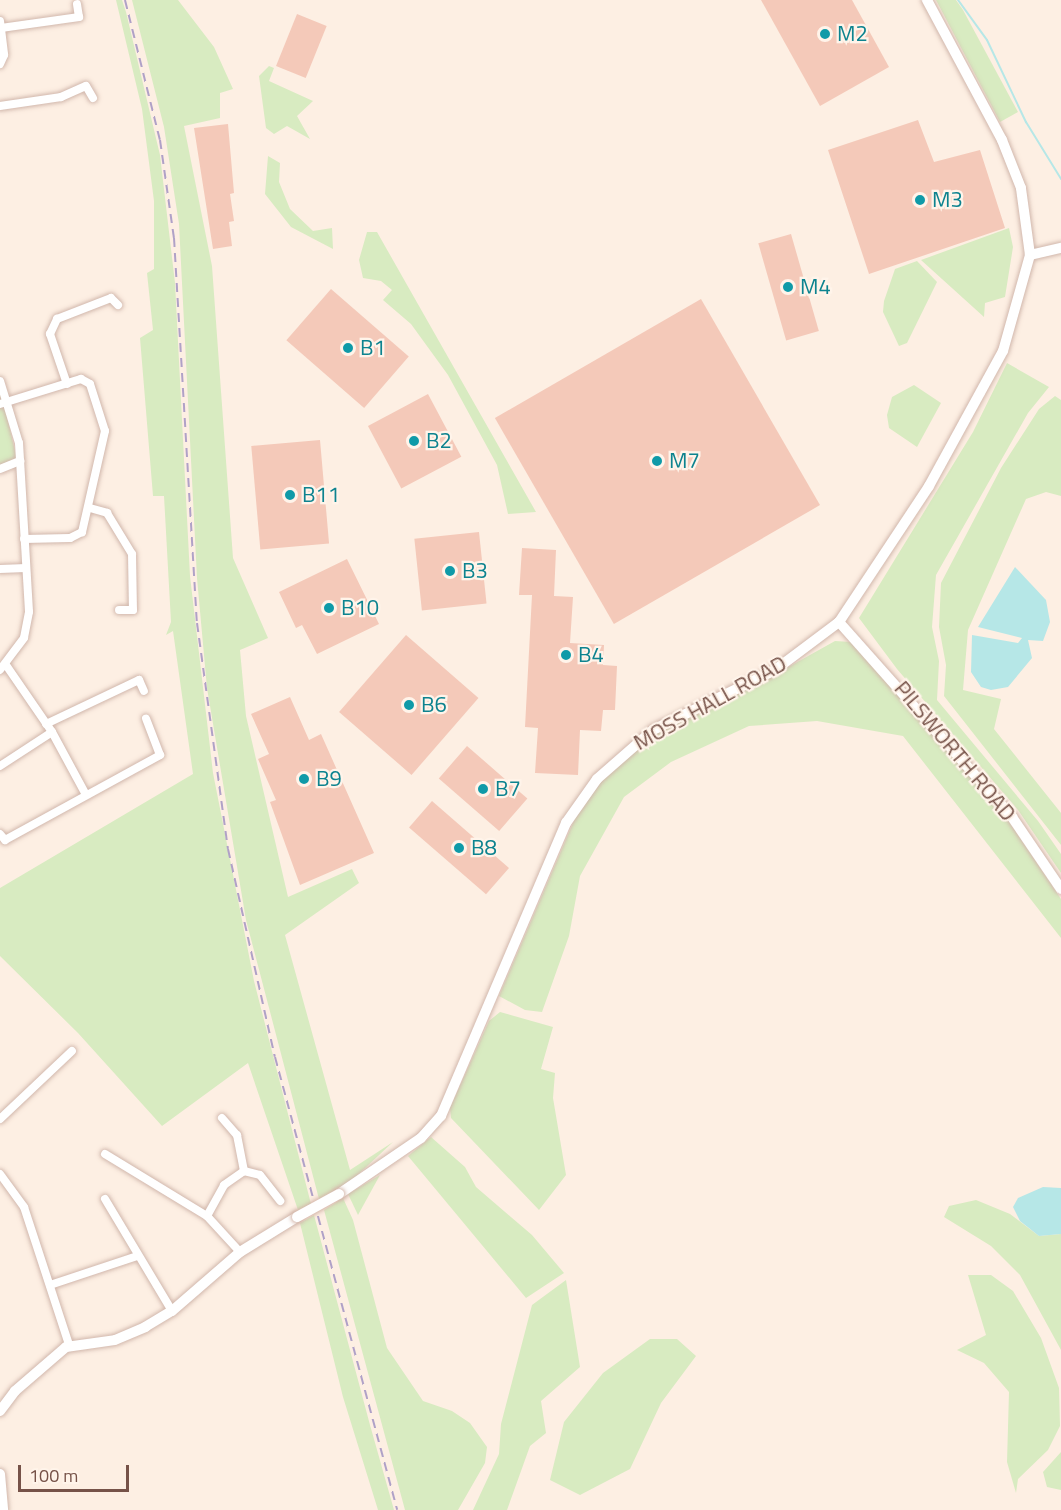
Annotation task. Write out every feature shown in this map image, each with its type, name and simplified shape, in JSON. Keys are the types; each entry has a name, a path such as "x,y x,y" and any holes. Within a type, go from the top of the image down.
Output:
{"street":[{"path":"927,0 1011,161 1028,222 1030,255 1061,248"},
{"path":"0,64 4,55 0,25 79,17 77,4"},
{"path":"0,106 61,97 86,86 93,98"},
{"name":"MOSS HALL ROAD","path":"69,1345 116,1340 172,1311 240,1252 339,1194 421,1138 441,1116 566,823 597,779 653,730 774,670 839,622 929,486 1003,351 1030,255"},
{"path":"67,384 50,334 57,319 111,298 118,305"},
{"path":"0,404 81,380 90,384 105,431 90,508 82,532 70,538 24,539"},
{"path":"0,381 9,400 20,461 29,612 24,638 3,668 52,732 85,793"},
{"path":"0,469 20,461"},
{"path":"90,508 107,513 132,554 133,610 119,610"},
{"path":"0,569 26,568"},
{"name":"PILSWORTH ROAD","path":"839,622 1012,817 1061,889"},
{"path":"46,724 139,680 144,691"},
{"path":"0,834 4,840 85,793 160,755 146,719"},
{"path":"0,766 52,732"},
{"path":"0,1119 72,1051"},
{"path":"222,1118 237,1135 244,1171"},
{"path":"105,1154 207,1216 240,1252"},
{"path":"207,1216 224,1185 244,1171 260,1175 280,1201"},
{"path":"0,1174 24,1207 69,1345 30,1377 0,1411"},
{"path":"105,1199 137,1256 172,1311"},
{"path":"50,1285 137,1256"},
{"path":"0,1473 3,1510"}],"green space":[{"path":"116,0 122,0 126,12 160,155 175,283 190,576 213,773 254,981 311,1204 298,1210 248,1063 162,1126 78,1033 0,956 0,888 193,774 173,631 166,635 171,622 164,496 153,496 140,338 153,330 147,273 154,269 154,201 142,109"},
{"path":"132,0 178,0 214,47 233,89 220,93 220,118 184,126 212,266 233,558 268,638 240,650 246,716 288,897 352,869 359,883 285,935 350,1170 393,1142 350,1182 319,1199 246,920 207,688 197,578 179,224 164,127"},
{"path":"936,0 956,0 1018,112 1000,122"},
{"path":"269,66 274,68 269,81 313,101 297,116 310,139 287,126 274,134 266,128 259,76"},
{"path":"268,156 280,163 279,182 290,209 313,231 332,228 333,249 291,227 265,194"},
{"path":"1009,228 1013,247 1005,297 985,303 984,317 921,260"},
{"path":"367,232 377,232 536,512 508,514 497,465 448,375 411,324 383,300 392,290 381,281 363,278 359,260"},
{"path":"917,261 937,282 907,343 899,346 883,312 884,301 895,269"},
{"path":"1007,363 1049,387 1028,413 936,575 932,627 939,661 937,700 1038,821 1061,854 1061,873 1018,810 897,669 859,618 973,432"},
{"path":"914,385 941,403 917,447 889,428 887,415 892,397"},
{"path":"0,387 18,464 0,472"},
{"path":"1055,396 1061,400 1061,496 1046,492 1026,499 968,630 963,690 1001,699 994,729 1061,813 1061,845 944,696 946,665 939,627 941,583 1001,468 1039,409"},
{"path":"835,641 851,642 866,654 1007,819 1061,899 1061,938 903,736 817,721 749,726 671,762 624,797 580,876 569,936 542,1012 525,1010 499,996 576,816 608,773 646,740 674,723 747,690"},
{"path":"500,1012 553,1027 541,1069 555,1073 553,1098 566,1175 539,1210 451,1118 450,1108 489,1021"},
{"path":"431,1137 465,1167 476,1187 532,1235 564,1273 526,1298 408,1156"},
{"path":"380,1175 358,1215 348,1194"},
{"path":"343,1198 353,1220 387,1348 423,1401 452,1411 470,1423 487,1447 485,1463 458,1510 405,1510 324,1210"},
{"path":"976,1200 1010,1214 1039,1236 1061,1234 1061,1350 1020,1275 991,1246 944,1217 949,1206"},
{"path":"314,1215 394,1510 378,1510 343,1397 300,1223"},
{"path":"968,1275 991,1275 1013,1291 1041,1338 1059,1388 1060,1426 1048,1450 1018,1479 1016,1493 1007,1462 1009,1392 984,1363 957,1350 986,1335"},
{"path":"566,1280 580,1367 541,1401 546,1433 530,1446 507,1510 473,1510 499,1454 501,1424 532,1305"},
{"path":"650,1339 677,1339 696,1356 661,1403 630,1469 580,1495 550,1480 564,1422 603,1373"},
{"path":"1061,1452 1061,1490 1047,1487 1043,1472"}],"water":[{"path":"1015,567 1046,600 1050,622 1043,641 1028,640 1032,658 1008,687 991,690 981,687 971,672 972,635 1018,643 1022,638 978,627"},
{"path":"1043,1187 1061,1188 1061,1234 1039,1236 1020,1221 1013,1207 1018,1198"}],"building":[{"name":"M2","path":"761,0 852,0 889,67 820,106"},
{"path":"297,14 327,26 306,78 276,66"},
{"name":"M3","path":"918,120 934,162 980,150 1005,228 869,274 828,150"},
{"path":"228,124 234,193 230,194 234,221 229,222 232,246 213,249 194,128"},
{"name":"M4","path":"791,234 819,331 786,340 758,243"},
{"name":"B1","path":"331,289 409,357 364,408 286,340"},
{"name":"M7","path":"701,299 820,505 614,624 495,418"},
{"name":"B2","path":"428,394 461,457 401,489 368,426"},
{"name":"B11","path":"320,440 329,544 260,550 251,446"},
{"name":"B3","path":"479,532 487,604 422,610 414,539"},
{"name":"B4","path":"522,548 556,550 554,596 573,597 570,643 604,645 603,665 617,666 615,710 603,710 601,731 580,730 578,775 535,773 538,728 525,727 532,595 519,595"},
{"name":"B10","path":"347,559 379,624 317,654 302,625 296,628 279,592"},
{"name":"B6","path":"406,635 478,698 412,775 339,712"},
{"name":"B9","path":"290,697 309,740 321,734 374,853 300,885 270,802 276,800 258,759 269,754 251,714"},
{"name":"B7","path":"467,746 527,798 499,831 439,778"},
{"name":"B8","path":"432,801 509,868 486,894 409,827"}],"waterway":[{"path":"958,0 987,40 1026,122 1061,179"}],"railway":[{"path":"125,0 160,140 174,238 197,623 228,849 275,1057 397,1510"}],"place":[{"name":"M2","path":"825,34"},
{"name":"M3","path":"920,200"},
{"name":"M4","path":"788,287"},
{"name":"B1","path":"348,348"},
{"name":"B2","path":"414,441"},
{"name":"M7","path":"657,461"},
{"name":"B11","path":"290,495"},
{"name":"B3","path":"450,571"},
{"name":"B10","path":"329,608"},
{"name":"B4","path":"566,655"},
{"name":"B6","path":"409,705"},
{"name":"B9","path":"304,779"},
{"name":"B7","path":"483,789"},
{"name":"B8","path":"459,848"}]}
